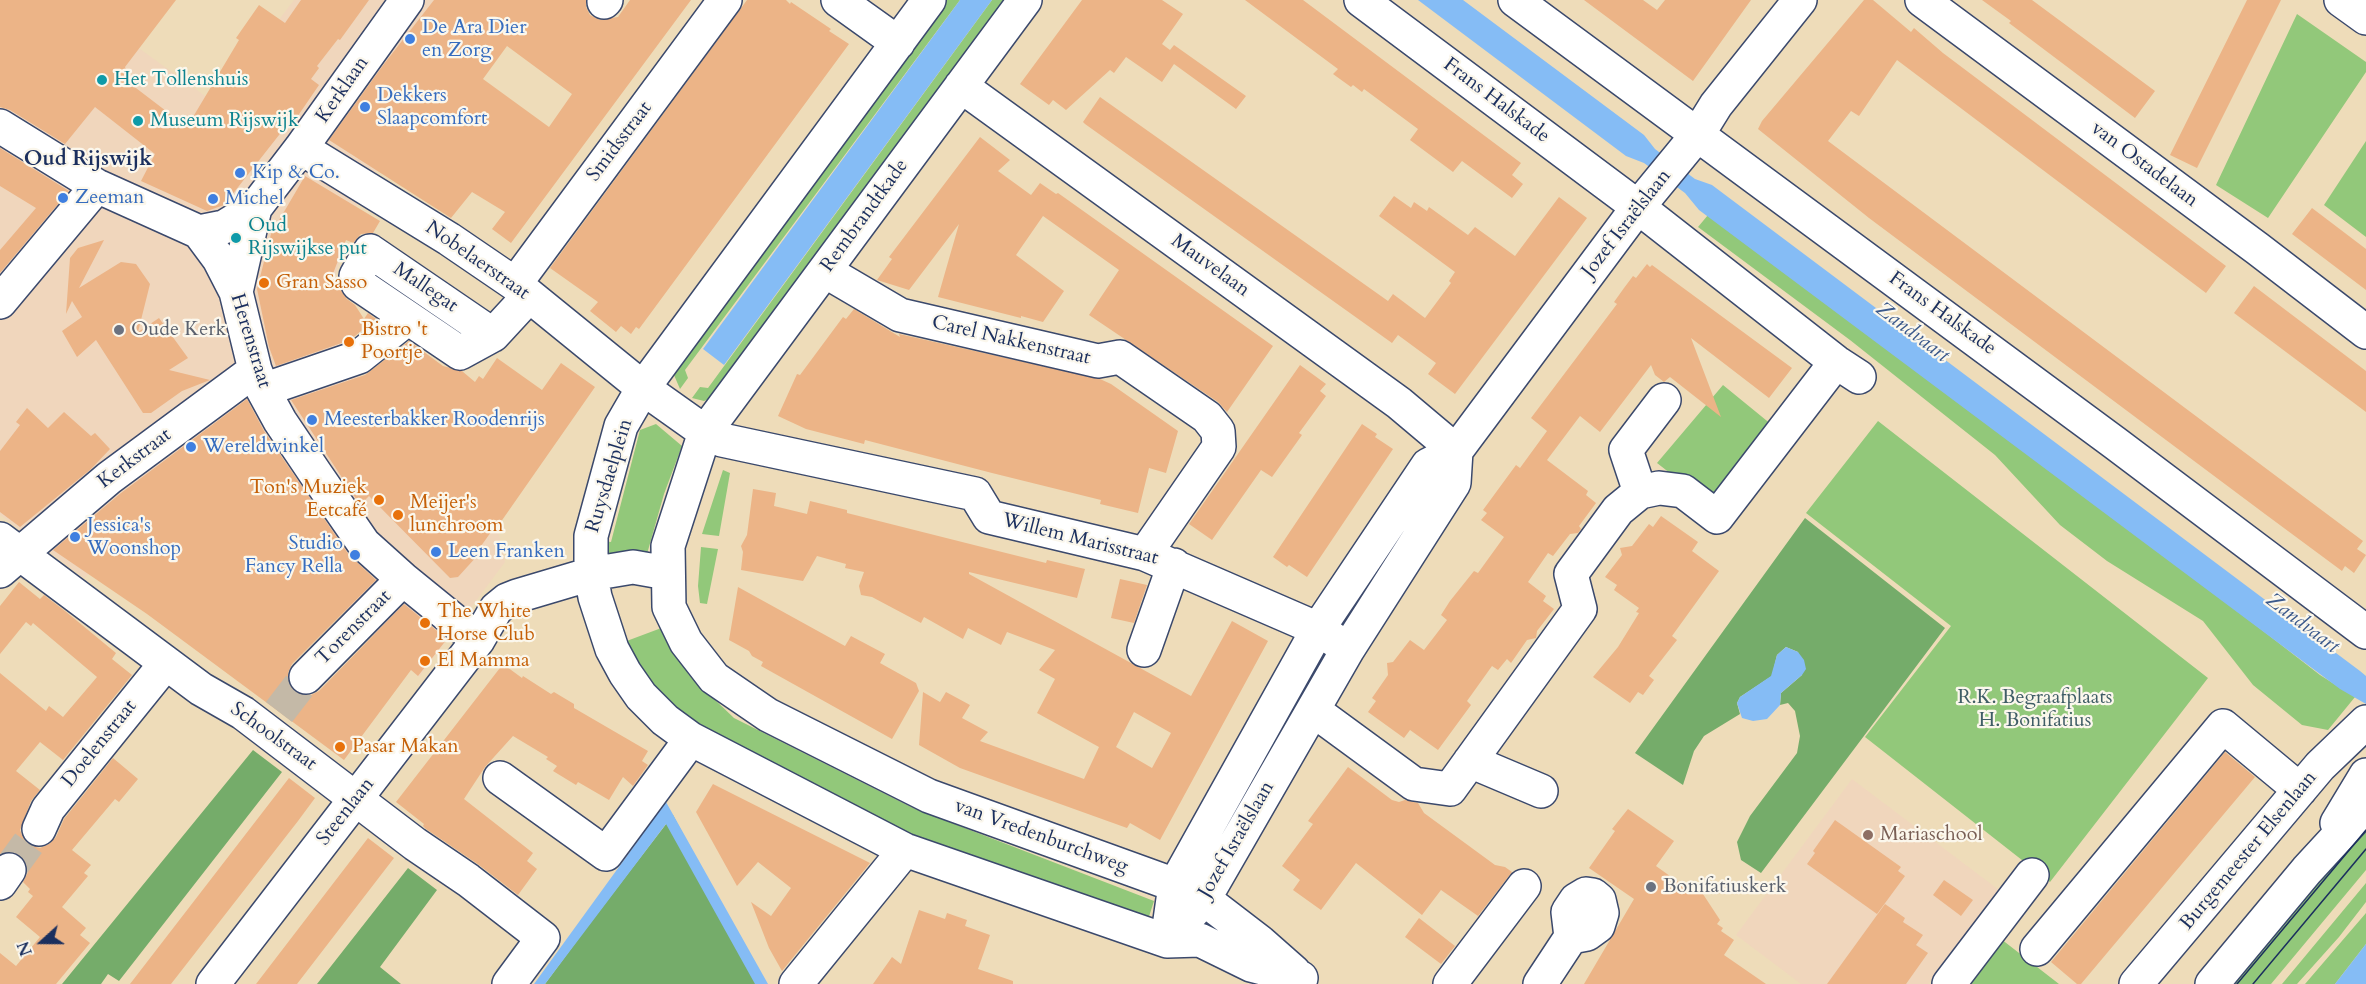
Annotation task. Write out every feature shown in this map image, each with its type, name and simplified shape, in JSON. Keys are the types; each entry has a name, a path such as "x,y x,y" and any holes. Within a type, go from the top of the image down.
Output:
{"street":[{"name":"Kerklaan","path":"199,232 224,226 255,208 407,0"},
{"name":"Smidsstraat","path":"522,290 725,0"},
{"path":"838,0 898,43"},
{"path":"593,586 633,567 667,573 668,546 705,432 643,388 929,0"},
{"name":"Rembrandtkade","path":"705,432 1025,0"},
{"name":"Frans Halskade","path":"1361,0 1646,198 1848,369 1717,517 1683,491 1659,488 1640,492"},
{"name":"Frans Halskade","path":"1515,0 1695,139 2124,450 2366,632"},
{"name":"Jozef Israëlslaan","path":"1167,940 1175,885 1318,629 1428,465 1456,450 1646,198 1695,139 1716,105 1800,0"},
{"name":"van Ostadelaan","path":"1922,0 2366,332"},
{"path":"2341,0 2366,18"},
{"name":"Mauvelaan","path":"961,86 1399,403 1456,450"},
{"name":"Herenstraat","path":"0,126 97,186 199,232 219,259 236,292 259,380 280,422 364,544 478,640"},
{"name":"Nobelaerstraat","path":"301,148 449,239 522,290 643,388"},
{"path":"0,303 97,186"},
{"name":"Kerklaan","path":"236,292 255,208"},
{"name":"Mallegat","path":"493,335 370,251 356,276 358,284 460,353 493,335 522,290"},
{"name":"Carel Nakkenstraat","path":"825,271 900,315 1098,361 1120,357 1207,417 1218,431 1219,447 1160,560 1144,650"},
{"name":"Kerkstraat","path":"6,554 109,478 259,380 359,357 408,318"},
{"name":"Ruysdaelplein","path":"643,388 621,426 591,536 593,586 612,649 625,673 641,696 665,720 692,739"},
{"path":"1313,710 1414,784 1450,789 1580,609 1571,574 1618,510 1640,492 1626,450 1664,400"},
{"name":"Willem Marisstraat","path":"705,432 722,440 975,494 989,517 1160,560 1318,629 1348,649"},
{"name":"Jozef Israëlslaan","path":"1167,940 1204,899 1348,649 1454,483 1456,450"},
{"name":"Schoolstraat","path":"6,554 201,689 243,713 271,720 357,799 543,938 509,984"},
{"name":"van Vredenburchweg","path":"667,573 669,607 686,642 714,678 768,715 929,796 1175,885 1204,899 1260,942 1305,981"},
{"name":"Torenstraat","path":"306,676 403,579"},
{"name":"Steenlaan","path":"213,984 478,640 504,622 593,586"},
{"name":"Doelenstraat","path":"39,829 48,809 166,663"},
{"name":"Burgemeester Elsenlaan","path":"2136,984 2330,755 2366,722"},
{"path":"2037,949 2223,726 2300,790"},
{"path":"500,778 606,854 692,739"},
{"name":"van Vredenburchweg","path":"692,739 905,850 1167,940 1200,940 1251,965 1305,981"},
{"path":"1470,761 1541,791"},
{"path":"2307,870 2366,775"},
{"path":"2212,984 2307,870 2366,806"},
{"path":"796,984 905,850"},
{"path":"1949,984 2032,875"},
{"path":"1450,984 1524,886"},
{"path":"1540,984 1572,937"}],"shaded area":[{"path":"0,0 72,0 215,103 294,0 508,0 362,190 324,312 403,449 498,530 505,562 419,677 312,583 227,468 84,578 0,515"},
{"name":"Mariaschool","path":"1852,779 1999,890 1928,984 1801,984 1736,935"}],"green space":[{"path":"946,0 960,0 685,370 688,378 680,389 674,375 675,369"},
{"path":"992,0 1006,0 713,397 704,401 692,398 700,387 708,388"},
{"path":"2297,14 2366,62 2366,72 2268,218 2216,185"},
{"path":"2366,141 2366,237 2324,205"},
{"path":"1708,215 2151,544 2320,675 2355,697 2328,730 2302,725 2253,685 2203,621 2107,561 2060,525 1995,455 1850,340 1698,227"},
{"path":"1723,385 1772,425 1718,501 1707,502 1657,463"},
{"name":"R.K. Begraafplaats H. Bonifatius","path":"1878,421 2208,678 2050,882 1865,737 1951,626 1806,513"},
{"path":"656,424 682,446 664,494 645,561 606,560 604,541 611,542 640,430"},
{"path":"723,470 730,473 719,536 702,534"},
{"path":"1805,518 1945,628 1761,873 1741,860 1737,842 1750,816 1797,753 1800,736 1795,711 1788,703 1780,705 1781,693 1802,675 1798,652 1786,647 1777,655 1772,676 1740,697 1737,703 1740,714 1704,736 1694,751 1683,785 1635,753"},
{"path":"701,547 718,549 707,604 700,603 698,586"},
{"path":"664,627 689,675 734,718 913,808 1154,901 1146,926 933,850 691,728 651,690 624,642"},
{"path":"253,750 282,772 119,981 108,974 101,984 62,984"},
{"path":"673,815 762,984 545,984 587,927"},
{"path":"2366,819 2366,870 2271,984 2228,984"},
{"path":"408,868 437,890 380,967 401,984 317,984"},
{"path":"2366,883 2366,902 2339,937 2297,984 2282,984"},
{"path":"2366,913 2366,944 2335,984 2305,984"},
{"path":"2001,939 2059,984 1967,984"}],"water":[{"path":"960,0 992,0 724,365 703,349"},
{"path":"1418,0 1463,0 1644,135 1655,149 1695,179 1712,185 2360,671 2366,676 2366,704 2340,689 1699,210 1685,193 1644,163 1626,156"},
{"path":"1786,647 1798,652 1804,660 1806,669 1781,693 1780,705 1767,719 1753,721 1742,718 1737,703 1740,697 1771,676 1777,655"},
{"path":"666,802 768,984 755,984 666,824 545,984 534,984"},
{"path":"2366,944 2366,984 2335,984"}],"building":[{"path":"0,0 176,0 125,67 132,85 187,127 239,40 236,38 259,5 285,23 301,0 369,0 340,40 338,39 317,66 319,68 311,79 319,85 293,123 290,121 224,205 207,211 141,181 155,154 95,107 65,144 10,110 0,107"},
{"path":"434,0 586,0 586,7 590,15 600,20 618,17 630,0 691,0 511,243 492,229 505,212 472,192 451,218 329,140","holes":["507,46 572,94 549,127 483,79"]},
{"path":"747,0 786,0 790,4 791,2 849,44 639,329 636,327 631,334 621,326 616,332 590,311 598,302 550,268"},
{"path":"1082,0 1162,0 1183,14 1162,44 1170,50 1174,45 1246,96 1236,109 1174,64 1162,82 1126,57 1114,73 1110,70 1066,110 1053,100 1049,105 1020,84"},
{"path":"1245,0 1303,0 1521,163 1512,175 1523,184 1512,198 1462,161 1453,172 1410,140 1418,129 1364,89 1362,92 1353,85 1351,87 1333,74 1338,69"},
{"path":"1584,0 1643,0 1657,10 1665,0 1751,0 1693,81"},
{"path":"1864,0 1873,0 1911,32 1914,28 1943,53 2226,266 2206,293 1897,60 1859,116 1851,111 1828,141 2363,541 2357,549 2366,555 2354,573 2345,566 2342,571 2265,514 1869,218 1758,129 1762,121"},
{"path":"1982,0 2032,0 2155,91 2135,118"},
{"path":"2247,0 2281,0 2197,168 2170,155"},
{"path":"1100,97 1388,301 1393,294 1425,318 1451,283 1449,281 1455,272 1379,216 1394,196 1411,208 1414,202 1427,211 1429,207 1468,235 1475,227 1515,256 1559,197 1587,218 1455,394 1428,374 1436,363 1398,335 1392,343 1085,124 1083,122"},
{"path":"980,137 1010,160 998,171 1031,195 1040,183 1056,194 1058,193 1273,346 1227,412 1218,402 1089,315 1119,270 1043,216 1016,255 1064,291 1043,322 938,297 959,224 909,290 877,280 892,259 889,257"},
{"path":"0,148 69,191 0,273 0,250 36,208 0,186"},
{"path":"305,176 380,221 373,233 361,234 353,243 346,240 329,284 341,290 364,319 368,313 376,319 350,340 276,366 269,347 257,289 271,234"},
{"path":"2312,208 2366,249 2366,290 2292,234"},
{"name":"Oude Kerk","path":"104,240 79,288 121,262 136,264 150,284 138,332 159,318 188,358 169,370 210,380 182,391 151,413 143,413 96,340 77,357 62,331 82,317 72,301 66,314 70,258 78,248"},
{"path":"1647,264 1650,267 1652,265 1792,368 1769,398 1691,338 1721,417 1670,377 1664,382 1655,375 1651,365 1600,432 1580,416 1547,460 1588,491 1586,495 1596,503 1579,526 1581,529 1578,533 1570,534 1553,556 1548,553 1528,582 1546,596 1543,601 1554,609 1537,631 1536,638 1527,640 1511,663 1507,659 1498,670 1492,666 1467,701 1471,705 1438,750 1410,730 1404,738 1368,712 1376,701 1372,698 1388,675 1387,663 1393,662 1410,640 1424,650 1447,620 1441,615 1450,601 1474,571 1478,573 1504,537 1481,520 1487,513 1483,510 1516,465 1520,468 1547,431 1531,418 1617,304 1614,302 1633,276 1636,278"},
{"path":"2254,286 2366,371 2366,412 2234,313"},
{"path":"854,309 900,337 899,334 1100,379 1111,384 1178,431 1166,473 1149,468 1138,513 1100,504 1101,500 865,440 864,444 806,429 778,416 797,374 800,375 843,317 846,319"},
{"path":"409,341 443,366 462,371 475,382 479,376 483,379 497,358 542,390 561,363 595,387 498,526 496,525 476,553 478,555 458,577 450,578 369,496 360,505 291,400 365,375"},
{"path":"1300,365 1326,384 1320,391 1326,396 1299,433 1302,435 1272,477 1261,470 1212,540 1189,524"},
{"path":"247,399 264,431 349,555 376,580 292,664 288,673 288,681 292,690 302,695 311,695 319,691 404,604 447,639 418,676 411,670 344,760 147,614 53,550 121,493"},
{"path":"27,408 48,428 64,412 91,436 95,433 110,449 91,469 20,527 0,512 0,451 20,425 16,422"},
{"path":"1362,424 1377,434 1375,437 1393,449 1307,577 1273,557"},
{"path":"753,489 776,493 774,506 807,514 810,501 847,510 847,513 1046,563 1047,560 1085,569 1077,598 969,572 969,574 1191,696 1232,621 1268,641 1160,840 1130,823 1127,828 960,768 919,745 923,692 940,702 946,692 970,705 962,718 988,732 980,741 1084,779 1099,747 1037,713 1055,679 1039,670 1055,650 1007,632 1001,645 968,628 963,639 924,617 921,623 872,597 861,595 859,586 864,572 845,568 846,564 817,556 803,581 741,570 743,552 741,546 747,535","holes":["1134,712 1171,733 1152,768 1116,747"]},
{"path":"1661,516 1698,542 1692,551 1719,571 1672,636 1677,640 1649,676 1654,680 1643,695 1638,692 1630,703 1593,677 1618,647 1639,613 1636,612 1639,608 1614,590 1617,585 1605,577 1622,555 1620,548 1632,546 1649,524 1653,527"},
{"path":"1120,579 1147,585 1134,623 1111,618"},
{"path":"19,582 40,599 44,595 65,611 116,653 112,659 132,675 63,760 40,742 16,771 40,790 31,801 20,830 24,840 40,848 49,844 56,837 64,819 113,758 138,779 119,802 115,799 72,850 91,865 84,873 88,876 62,907 86,928 80,935 90,943 56,984 0,984 0,953 16,966 40,937 16,917 33,896 23,882 28,872 26,861 19,854 11,851 0,854 0,673 46,711 49,706 63,717 97,677 33,623 31,626 26,622 0,654 0,606"},
{"path":"738,587 845,646 851,636 885,654 880,663 916,683 919,691 892,739 761,666 763,662 729,640"},
{"path":"503,664 522,678 523,676 551,694 554,692 574,704 574,708 648,751 642,761 648,765 633,786 623,777 609,800 578,782 576,785 553,771 557,766 546,759 548,757 513,736 485,767 464,799 533,853 527,861 537,869 518,895 426,829 424,824 396,802"},
{"path":"2225,752 2255,777 2081,984 2077,984 2051,962"},
{"path":"1348,767 1392,800 1418,803 1424,813 1495,865 1505,867 1512,872 1478,916 1441,890 1422,915 1356,863 1321,910 1293,890 1300,880 1282,866 1313,824 1308,821"},
{"path":"289,778 315,798 298,821 171,984 130,984"},
{"path":"713,784 870,863 782,971 769,948 751,902 771,916 791,888 758,862 737,886 696,812"},
{"name":"Bonifatiuskerk","path":"1628,809 1674,841 1656,866 1681,884 1699,888 1720,920 1717,924 1723,928 1721,931 1734,940 1724,955 1766,984 1584,984 1634,899 1589,868 1615,831 1612,829"},
{"path":"1835,820 1901,867 1898,871 1905,876 1877,914 1807,864 1815,853 1813,851"},
{"path":"368,838 394,858 297,984 256,984"},
{"path":"1944,880 1973,900 1961,916 1933,895"},
{"path":"1885,904 1905,918 1903,922 1923,935 1916,945 1928,953 1906,984 1827,984"},
{"path":"919,910 945,919 947,913 967,920 965,926 990,935 978,969 1013,981 1013,984 873,984 892,957 901,964"},
{"path":"1419,918 1455,946 1441,964 1405,937"}],"tunnel":[{"path":"279,712 306,677"},
{"path":"9,870 39,829"}],"tram line":[{"path":"2237,984 2366,830"},
{"path":"2253,984 2366,849"}],"place":[{"name":"De Ara Dier en Zorg","path":"410,39"},
{"name":"Het Tollenshuis","path":"102,80"},
{"name":"Dekkers Slaapcomfort","path":"365,107"},
{"name":"Museum Rijswijk","path":"138,121"},
{"name":"Kip & Co.","path":"240,173"},
{"name":"Zeeman","path":"63,198"},
{"name":"Michel","path":"213,199"},
{"name":"Oud Rijswijkse put","path":"236,238"},
{"name":"Gran Sasso","path":"264,283"},
{"name":"Oude Kerk","path":"119,330"},
{"name":"Bistro 't Poortje","path":"349,342"},
{"name":"Meesterbakker Roodenrijs","path":"312,420"},
{"name":"Wereldwinkel","path":"191,447"},
{"name":"Ton's Muziek Eetcafé","path":"379,500"},
{"name":"Meijer's lunchroom","path":"398,515"},
{"name":"Jessica's Woonshop","path":"75,537"},
{"name":"Leen Franken","path":"436,552"},
{"name":"Studio Fancy Rella","path":"355,555"},
{"name":"The White Horse Club","path":"425,623"},
{"name":"El Mamma","path":"425,661"},
{"name":"Pasar Makan","path":"340,747"},
{"name":"Mariaschool","path":"1868,835"},
{"name":"Bonifatiuskerk","path":"1651,887"}],"district":[{"name":"Oud Rijswijk","path":"88,160"}],"water label":[{"name":"Zandvaart","path":"1912,333"},
{"name":"Zandvaart","path":"2302,624"}]}
